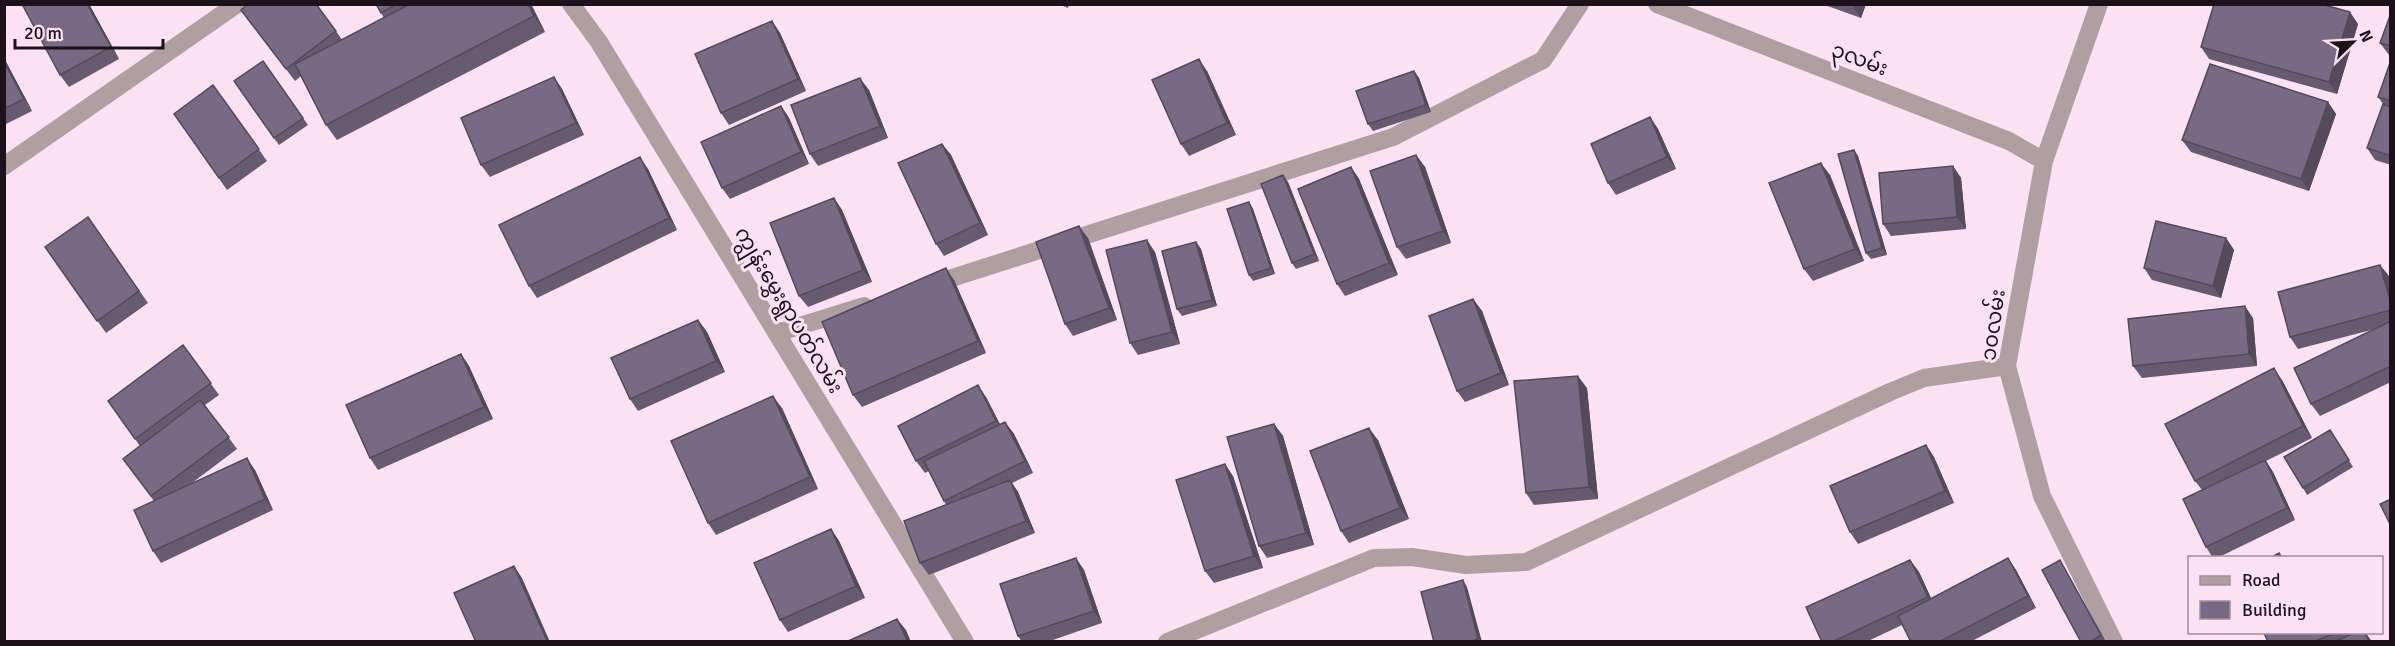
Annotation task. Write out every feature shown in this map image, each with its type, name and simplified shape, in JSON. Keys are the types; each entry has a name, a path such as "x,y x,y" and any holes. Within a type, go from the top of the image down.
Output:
{"street":[{"path":"4,166 237,4"},
{"name":"ကျွန်းမွှေးရွာပတ်လမ်း","path":"571,4 599,42 965,642"},
{"path":"914,290 1393,137 1543,60 1580,4"},
{"name":"၃လမ်း","path":"1657,4 2009,141 2044,161"},
{"name":"၁၀လမ်း","path":"2099,4 2044,161 2007,366 2042,496 2114,642"},
{"path":"777,333 880,301"},
{"path":"1167,642 1374,558 1412,557 1466,565 1526,562 1924,378 2007,366"}],"building":[{"path":"22,4 87,4 111,47 60,75"},
{"path":"248,4 316,4 336,31 286,69 241,10"},
{"path":"376,4 397,4 381,13"},
{"path":"410,4 528,4 534,16 326,125 295,64"},
{"path":"2214,4 2321,4 2350,12 2329,82 2201,47"},
{"path":"2391,13 2391,46 2380,43"},
{"path":"772,21 798,79 721,113 695,54"},
{"path":"1199,59 1227,123 1181,144 1152,80"},
{"path":"2391,60 2391,101 2378,97"},
{"path":"263,61 303,118 274,138 234,81"},
{"path":"4,62 24,99 4,109"},
{"path":"2210,64 2328,102 2301,179 2182,140"},
{"path":"1414,71 1426,105 1368,124 1356,91"},
{"path":"554,77 576,123 481,165 461,118"},
{"path":"860,78 880,126 810,154 791,105"},
{"path":"213,85 259,149 219,178 174,114"},
{"path":"2383,104 2391,107 2391,156 2367,148"},
{"path":"781,106 801,152 722,188 701,142"},
{"path":"1650,117 1667,157 1608,183 1591,144"},
{"path":"942,144 980,223 936,244 898,163"},
{"path":"1854,150 1882,248 1866,253 1838,154"},
{"path":"1416,155 1443,231 1397,247 1370,171"},
{"path":"640,157 669,218 529,286 499,225"},
{"path":"1821,163 1855,249 1804,269 1769,183"},
{"path":"1953,166 1957,217 1883,224 1879,173"},
{"path":"1351,167 1389,263 1337,284 1298,189"},
{"path":"1283,175 1314,254 1292,263 1261,184"},
{"path":"834,198 863,270 799,296 770,223"},
{"path":"1249,202 1271,268 1249,275 1227,209"},
{"path":"88,217 139,291 97,321 45,247"},
{"path":"2156,221 2226,238 2213,286 2144,268"},
{"path":"1079,226 1109,308 1065,324 1036,242"},
{"path":"1147,240 1172,332 1130,343 1106,250"},
{"path":"1196,242 1212,300 1177,309 1162,251"},
{"path":"2380,265 2391,310 2290,337 2278,292"},
{"path":"946,268 978,341 853,395 822,322"},
{"path":"1473,299 1501,373 1457,391 1429,316"},
{"path":"2245,306 2249,354 2133,366 2128,319"},
{"path":"698,320 716,361 630,399 611,358"},
{"path":"2391,321 2391,366 2311,404 2294,368"},
{"path":"183,345 211,383 135,439 108,401"},
{"path":"461,354 484,407 370,458 346,405"},
{"path":"2274,368 2303,426 2195,481 2165,424"},
{"path":"1578,376 1589,487 1526,493 1514,381"},
{"path":"978,385 996,421 916,461 898,426"},
{"path":"773,396 810,477 708,523 671,441"},
{"path":"200,400 229,437 151,496 123,459"},
{"path":"1005,422 1025,461 944,501 924,461"},
{"path":"1274,424 1306,533 1259,546 1227,437"},
{"path":"1369,428 1400,508 1341,531 1310,451"},
{"path":"2330,430 2349,460 2303,488 2284,457"},
{"path":"1926,445 1945,491 1850,532 1830,486"},
{"path":"247,458 265,499 153,551 134,510"},
{"path":"2265,460 2287,508 2206,547 2183,499"},
{"path":"1225,464 1254,556 1205,571 1176,480"},
{"path":"1010,480 1026,521 920,563 904,521"},
{"path":"2391,499 2391,526 2380,504"},
{"path":"831,529 856,586 780,620 754,563"},
{"path":"1076,558 1094,611 1018,636 1000,584"},
{"path":"2008,558 2028,596 1939,642 1911,642 1898,616"},
{"path":"1910,560 1928,597 1832,642 1822,642 1806,607"},
{"path":"2060,560 2101,635 2090,642 2081,642 2042,570"},
{"path":"514,566 547,641 476,642 454,593"},
{"path":"1463,580 1478,639 1469,642 1434,642 1421,592"},
{"path":"897,619 908,642 846,642"},
{"path":"2264,634 2333,634 2313,642 2268,642"},
{"path":"2352,634 2365,634 2369,642 2334,642"}]}
